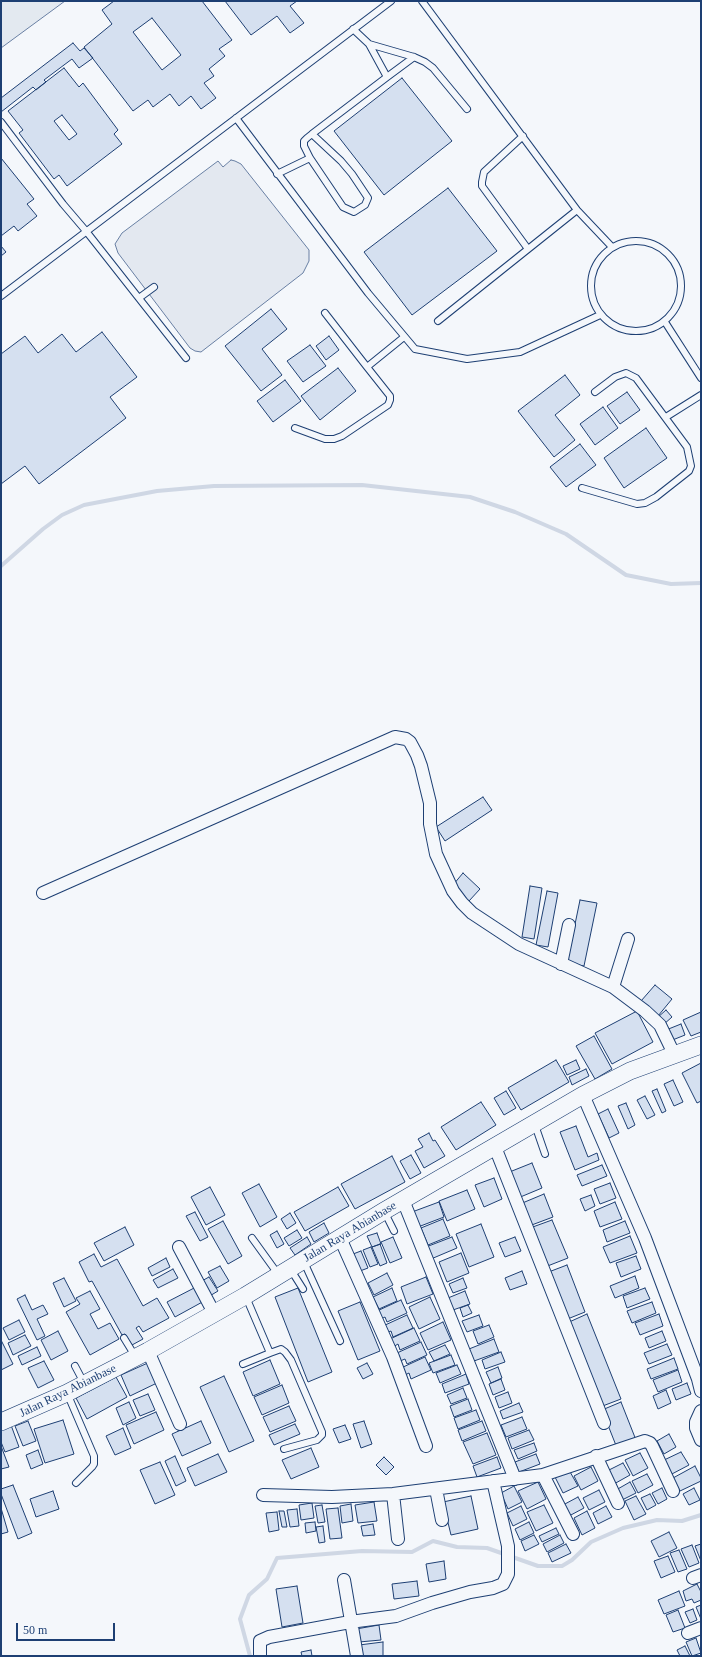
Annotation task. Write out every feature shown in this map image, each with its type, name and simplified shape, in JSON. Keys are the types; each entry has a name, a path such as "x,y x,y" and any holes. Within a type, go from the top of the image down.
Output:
{"main road":[{"name":"Jalan Raya Abianbase","path":"1,1422 67,1393 142,1354 245,1296 403,1200 583,1095 630,1071 701,1045"}],"street":[{"path":"43,893 395,737 406,739 410,742 417,754 430,803 430,824 436,854 452,891 462,904 472,913 519,944 613,987 645,1011 660,1025 674,1054"},
{"path":"561,964 569,925"},
{"path":"613,987 628,939"},
{"path":"583,1095 645,1238 698,1379 701,1391"},
{"path":"495,1147 604,1423"},
{"path":"403,1200 515,1479"},
{"path":"340,1238 393,1357 426,1446"},
{"path":"179,1247 214,1313"},
{"path":"142,1354 180,1424"},
{"path":"701,1411 696,1422 696,1428 701,1440"},
{"path":"263,1495 332,1497 393,1494 515,1479 543,1475 596,1456 645,1441 650,1443 673,1491"},
{"path":"596,1456 618,1503"},
{"path":"543,1475 573,1534"},
{"path":"260,1656 260,1641 269,1637 350,1622 396,1616 470,1592 493,1588 503,1584 507,1580 509,1561 508,1546 493,1481"},
{"path":"436,1489 442,1520"},
{"path":"393,1494 398,1539"},
{"path":"344,1580 357,1656"},
{"path":"688,1633 701,1628"}],"lane":[{"path":"1,296 391,1"},
{"path":"422,1 577,210 612,247"},
{"path":"353,30 369,44 387,77"},
{"path":"369,44 414,56 433,68 467,109"},
{"path":"312,134 341,161 352,174 368,198 365,205 354,212 343,208 310,158 304,144 312,134 414,56"},
{"path":"236,118 368,293 415,349 467,359 520,352 600,315"},
{"path":"1,122 62,204 86,231 186,358"},
{"path":"523,136 484,172 482,186 528,249"},
{"path":"277,174 310,158"},
{"path":"438,321 577,210"},
{"path":"639,240 664,250 680,273 680,300 665,322 643,332 619,329 600,315 590,291 595,265 612,247 639,240"},
{"path":"139,298 154,287"},
{"path":"295,428 325,439 334,439 342,436 388,405 390,400 390,396 325,313"},
{"path":"665,322 701,378"},
{"path":"367,367 404,337"},
{"path":"582,488 636,504 645,503 656,497 689,471 691,466 691,459 687,447 636,378 626,374 615,377 595,392"},
{"path":"666,417 701,394"},
{"path":"534,1123 545,1154"},
{"path":"384,1212 394,1231"},
{"path":"252,1238 291,1268 340,1341"},
{"path":"291,1268 303,1289"},
{"path":"245,1296 270,1352"},
{"path":"124,1338 142,1354"},
{"path":"244,1364 270,1352 281,1349 291,1360 322,1435 317,1440 284,1449"},
{"path":"75,1366 84,1384"},
{"path":"67,1393 74,1406 94,1456 94,1464 76,1483"}],"shaded area":[{"path":"1,1 65,1 1,48"},
{"path":"231,160 241,164 309,250 309,261 303,273 201,352 195,351 190,348 118,253 115,244 122,233 218,161 223,167"}],"building":[{"path":"114,1 202,1 232,40 219,49 225,56 209,69 214,76 204,83 216,98 201,109 191,96 179,106 170,94 153,107 148,100 133,111 84,47 112,24 102,10","holes":["152,18 181,55 162,70 133,32"]},
{"path":"225,1 297,1 290,6 304,23 290,33 277,16 251,35"},
{"path":"73,43 80,51 84,48 93,58 79,68 72,59 44,80 46,82 36,90 33,87 1,112 1,98"},
{"path":"64,68 79,87 83,83 118,130 114,134 122,144 67,186 59,175 54,179 19,133 23,130 8,111","holes":["62,115 77,134 69,140 54,121"]},
{"path":"402,78 452,141 384,195 334,131"},
{"path":"1,158 34,199 27,204 37,216 18,231 14,226 1,236"},
{"path":"448,188 497,251 412,315 364,252"},
{"path":"1,246 6,252 1,256"},
{"path":"271,309 287,329 262,349 282,375 261,391 225,346"},
{"path":"102,332 137,377 110,397 126,418 39,484 25,466 1,484 1,354 25,336 38,353 62,334 76,352"},
{"path":"329,336 339,350 326,360 316,346"},
{"path":"310,345 326,366 303,382 287,361"},
{"path":"338,368 356,391 320,420 301,396"},
{"path":"565,375 580,395 555,415 575,440 554,457 518,411"},
{"path":"285,380 301,401 273,422 257,401"},
{"path":"627,392 640,410 620,424 607,406"},
{"path":"603,407 618,428 595,445 580,424"},
{"path":"646,428 667,458 624,488 604,458"},
{"path":"580,444 596,465 566,487 550,467"},
{"path":"483,797 492,810 445,841 436,827"},
{"path":"463,873 480,889 469,901 453,885"},
{"path":"530,886 542,888 534,939 522,937"},
{"path":"547,891 558,893 548,947 536,945"},
{"path":"580,900 597,903 584,966 567,963"},
{"path":"655,985 672,999 658,1016 641,1001"},
{"path":"666,1010 672,1017 663,1025 657,1018"},
{"path":"637,1011 653,1042 612,1064 595,1033"},
{"path":"701,1012 701,1032 691,1036 683,1020"},
{"path":"681,1024 685,1035 670,1041 666,1030"},
{"path":"594,1036 612,1069 595,1079 576,1046"},
{"path":"556,1060 569,1082 521,1110 508,1088"},
{"path":"576,1060 580,1069 567,1075 563,1066"},
{"path":"701,1063 701,1101 697,1103 682,1073"},
{"path":"586,1069 589,1076 572,1085 569,1077"},
{"path":"673,1080 683,1102 674,1106 664,1084"},
{"path":"657,1089 666,1111 662,1113 652,1091"},
{"path":"506,1091 516,1108 504,1115 494,1098"},
{"path":"645,1096 655,1115 647,1119 637,1100"},
{"path":"481,1102 496,1125 456,1150 441,1127"},
{"path":"626,1103 635,1125 628,1129 618,1106"},
{"path":"608,1109 619,1133 609,1138 598,1114"},
{"path":"576,1126 588,1157 597,1153 599,1160 575,1170 560,1132"},
{"path":"429,1133 433,1141 435,1140 445,1156 424,1168 415,1151 423,1147 418,1139"},
{"path":"411,1155 421,1173 410,1179 400,1161"},
{"path":"392,1156 405,1182 355,1209 341,1184"},
{"path":"532,1163 542,1188 518,1198 507,1173"},
{"path":"602,1165 607,1176 582,1186 577,1175"},
{"path":"494,1178 502,1199 484,1207 475,1185"},
{"path":"610,1183 616,1198 600,1204 594,1189"},
{"path":"259,1184 277,1217 260,1227 242,1193"},
{"path":"210,1187 225,1215 206,1225 191,1197"},
{"path":"338,1187 349,1206 305,1231 294,1212"},
{"path":"467,1190 475,1209 447,1221 439,1201"},
{"path":"544,1194 553,1217 529,1226 520,1204"},
{"path":"591,1195 595,1206 585,1211 580,1199"},
{"path":"439,1202 444,1217 418,1227 412,1212"},
{"path":"615,1202 622,1219 600,1227 594,1211"},
{"path":"195,1212 208,1237 200,1241 186,1216"},
{"path":"290,1213 296,1223 287,1229 281,1219"},
{"path":"443,1219 450,1236 428,1245 421,1228"},
{"path":"552,1220 568,1258 545,1267 530,1228"},
{"path":"223,1221 242,1256 228,1264 208,1229"},
{"path":"625,1221 630,1233 607,1242 603,1230"},
{"path":"324,1223 329,1233 314,1242 309,1232"},
{"path":"481,1224 494,1257 469,1267 456,1234"},
{"path":"125,1227 134,1245 104,1261 94,1243"},
{"path":"297,1230 302,1238 289,1246 284,1238"},
{"path":"277,1231 284,1244 277,1248 270,1235"},
{"path":"377,1233 381,1244 372,1247 367,1236"},
{"path":"630,1236 637,1253 610,1263 603,1247"},
{"path":"307,1237 311,1244 295,1255 290,1248"},
{"path":"393,1237 402,1258 390,1263 381,1242"},
{"path":"452,1237 457,1248 431,1259 426,1247"},
{"path":"515,1237 521,1251 505,1257 499,1243"},
{"path":"380,1244 387,1263 380,1266 372,1247"},
{"path":"371,1247 378,1264 370,1267 363,1250"},
{"path":"361,1251 368,1268 360,1271 353,1254"},
{"path":"461,1253 469,1273 447,1282 439,1262"},
{"path":"94,1254 101,1267 117,1259 143,1306 157,1298 169,1318 143,1332 139,1326 136,1328 143,1339 132,1345 125,1334 122,1335 92,1281 89,1282 79,1262"},
{"path":"636,1256 641,1269 621,1277 616,1263"},
{"path":"166,1258 170,1267 152,1276 148,1268"},
{"path":"567,1265 585,1312 565,1320 546,1273"},
{"path":"220,1266 229,1281 217,1288 208,1272"},
{"path":"173,1269 178,1278 158,1288 153,1280"},
{"path":"522,1271 527,1284 510,1290 505,1278"},
{"path":"387,1273 393,1285 374,1295 368,1283"},
{"path":"635,1276 639,1288 615,1298 610,1286"},
{"path":"209,1277 218,1291 208,1297 200,1282"},
{"path":"426,1277 433,1294 407,1304 401,1287"},
{"path":"64,1278 76,1301 64,1307 53,1283"},
{"path":"463,1278 467,1288 453,1293 449,1284"},
{"path":"198,1286 206,1300 175,1317 167,1302"},
{"path":"298,1288 332,1372 308,1382 275,1297"},
{"path":"392,1288 397,1301 379,1309 373,1297"},
{"path":"645,1288 650,1299 627,1308 623,1296"},
{"path":"90,1291 100,1309 90,1314 98,1329 110,1323 119,1339 90,1355 66,1312 80,1304 76,1298"},
{"path":"465,1291 470,1304 453,1310 448,1298"},
{"path":"25,1295 32,1310 43,1305 48,1314 37,1319 45,1336 37,1340 17,1299"},
{"path":"430,1297 440,1319 419,1329 409,1307"},
{"path":"401,1300 407,1313 387,1322 385,1317 381,1319 377,1311"},
{"path":"360,1302 380,1351 358,1360 338,1311"},
{"path":"652,1302 656,1313 632,1323 627,1311"},
{"path":"468,1305 472,1313 463,1317 460,1308"},
{"path":"587,1314 621,1399 600,1407 567,1323"},
{"path":"659,1314 663,1326 640,1335 635,1323"},
{"path":"407,1315 413,1328 393,1337 391,1331 386,1333 383,1326"},
{"path":"479,1315 483,1326 467,1332 462,1321"},
{"path":"19,1320 25,1332 9,1340 3,1328"},
{"path":"443,1322 451,1340 428,1350 420,1333"},
{"path":"489,1325 494,1337 478,1344 473,1331"},
{"path":"414,1328 420,1341 400,1350 398,1344 393,1347 390,1339"},
{"path":"58,1331 68,1351 51,1360 41,1340"},
{"path":"662,1331 666,1341 649,1348 645,1338"},
{"path":"25,1335 31,1346 13,1355 8,1343"},
{"path":"494,1339 499,1352 474,1361 469,1349"},
{"path":"1,1340 13,1364 1,1370"},
{"path":"421,1342 427,1355 407,1364 405,1359 400,1361 397,1353"},
{"path":"667,1344 672,1355 649,1364 644,1353"},
{"path":"445,1345 450,1354 434,1361 429,1352"},
{"path":"37,1347 41,1356 22,1365 18,1356"},
{"path":"501,1352 505,1362 485,1369 482,1360"},
{"path":"451,1355 455,1365 433,1373 429,1363"},
{"path":"425,1357 431,1370 411,1379 409,1373 405,1375 401,1368"},
{"path":"674,1358 678,1369 651,1379 647,1369"},
{"path":"270,1360 280,1384 253,1396 243,1372"},
{"path":"44,1361 54,1380 38,1388 28,1368"},
{"path":"150,1362 159,1382 130,1396 121,1375"},
{"path":"367,1363 373,1374 363,1379 357,1368"},
{"path":"457,1365 461,1374 440,1383 436,1373"},
{"path":"498,1367 502,1378 491,1383 486,1372"},
{"path":"678,1370 682,1382 658,1392 653,1380"},
{"path":"466,1374 469,1384 445,1393 442,1384"},
{"path":"224,1376 254,1441 229,1452 200,1387"},
{"path":"116,1377 127,1397 87,1419 76,1398"},
{"path":"501,1379 505,1390 493,1395 489,1384"},
{"path":"687,1383 691,1394 676,1400 672,1389"},
{"path":"282,1385 289,1403 262,1415 254,1397"},
{"path":"463,1388 467,1398 451,1404 447,1395"},
{"path":"666,1390 671,1403 658,1409 653,1396"},
{"path":"508,1392 512,1403 499,1408 495,1397"},
{"path":"148,1394 155,1410 140,1416 133,1400"},
{"path":"468,1399 472,1410 454,1417 450,1406"},
{"path":"129,1402 136,1418 123,1425 116,1408"},
{"path":"621,1402 636,1440 617,1448 602,1410"},
{"path":"519,1403 523,1412 503,1419 500,1411"},
{"path":"289,1406 296,1421 270,1432 263,1417"},
{"path":"476,1410 480,1420 458,1429 454,1418"},
{"path":"156,1412 164,1430 134,1444 126,1425"},
{"path":"522,1417 527,1429 506,1437 501,1425"},
{"path":"63,1420 74,1454 45,1463 34,1429"},
{"path":"28,1421 36,1441 23,1446 15,1426"},
{"path":"201,1421 211,1443 182,1456 172,1434"},
{"path":"364,1421 372,1444 361,1448 353,1424"},
{"path":"482,1421 486,1431 462,1441 458,1430"},
{"path":"295,1424 300,1434 274,1445 269,1435"},
{"path":"11,1425 19,1447 5,1452 1,1442 1,1428"},
{"path":"345,1425 351,1439 339,1443 333,1429"},
{"path":"123,1428 131,1448 115,1455 106,1436"},
{"path":"529,1430 534,1440 512,1449 508,1438"},
{"path":"487,1433 496,1455 473,1464 463,1442"},
{"path":"669,1434 676,1447 664,1454 657,1441"},
{"path":"534,1443 537,1451 518,1459 514,1450"},
{"path":"1,1446 9,1467 1,1469"},
{"path":"311,1448 319,1467 291,1479 282,1460"},
{"path":"38,1450 43,1464 31,1469 26,1455"},
{"path":"681,1452 689,1465 670,1475 662,1461"},
{"path":"640,1453 648,1468 633,1476 625,1460"},
{"path":"218,1454 227,1472 195,1486 187,1468"},
{"path":"536,1454 540,1464 519,1472 515,1462"},
{"path":"175,1456 186,1481 176,1486 165,1461"},
{"path":"384,1457 394,1467 386,1475 376,1465"},
{"path":"497,1457 501,1468 477,1477 473,1466"},
{"path":"160,1462 175,1495 155,1504 140,1470"},
{"path":"623,1463 630,1475 614,1484 607,1471"},
{"path":"695,1466 701,1481 680,1491 673,1478"},
{"path":"591,1467 598,1481 581,1490 574,1476"},
{"path":"569,1470 578,1486 563,1493 555,1477"},
{"path":"647,1474 653,1485 638,1493 632,1481"},
{"path":"538,1482 546,1499 527,1509 518,1491"},
{"path":"630,1482 636,1493 622,1500 616,1490"},
{"path":"13,1485 32,1533 18,1539 1,1494 1,1489"},
{"path":"514,1486 522,1502 508,1509 501,1493"},
{"path":"662,1488 667,1499 658,1504 652,1493"},
{"path":"694,1488 700,1500 689,1505 683,1494"},
{"path":"599,1490 605,1502 589,1510 583,1498"},
{"path":"53,1491 59,1509 36,1517 30,1499"},
{"path":"650,1494 656,1505 647,1510 641,1498"},
{"path":"471,1496 478,1529 451,1535 443,1502"},
{"path":"636,1496 646,1514 634,1520 625,1501"},
{"path":"578,1497 584,1508 569,1516 563,1505"},
{"path":"374,1502 377,1521 358,1523 355,1505"},
{"path":"312,1503 314,1518 301,1520 299,1505"},
{"path":"351,1504 353,1521 342,1523 340,1506"},
{"path":"322,1505 325,1522 318,1523 315,1506"},
{"path":"544,1505 553,1523 536,1531 527,1512"},
{"path":"521,1506 527,1519 513,1526 507,1513"},
{"path":"606,1506 612,1517 598,1524 593,1513"},
{"path":"1,1508 8,1532 1,1534"},
{"path":"338,1508 342,1538 330,1539 326,1509"},
{"path":"297,1509 299,1526 290,1527 287,1510"},
{"path":"279,1511 284,1511 287,1527 282,1527"},
{"path":"587,1511 595,1528 582,1535 574,1518"},
{"path":"277,1512 279,1530 269,1532 266,1513"},
{"path":"315,1522 316,1531 306,1533 305,1523"},
{"path":"529,1522 534,1533 520,1540 515,1529"},
{"path":"373,1524 375,1535 363,1536 361,1526"},
{"path":"323,1526 325,1542 319,1543 316,1527"},
{"path":"556,1528 559,1534 542,1542 539,1536"},
{"path":"669,1532 677,1548 659,1557 651,1541"},
{"path":"534,1535 539,1544 525,1551 521,1541"},
{"path":"560,1535 564,1543 547,1552 543,1544"},
{"path":"566,1544 571,1553 552,1562 548,1553"},
{"path":"701,1544 701,1561 695,1546"},
{"path":"692,1545 699,1563 689,1567 681,1549"},
{"path":"679,1550 687,1569 678,1572 670,1553"},
{"path":"668,1556 675,1572 661,1578 654,1561"},
{"path":"444,1561 446,1579 429,1582 426,1564"},
{"path":"417,1581 419,1596 394,1599 392,1584"},
{"path":"697,1584 701,1592 701,1600 694,1603 692,1599 686,1601 683,1591"},
{"path":"297,1586 303,1623 282,1627 276,1589"},
{"path":"679,1591 685,1606 664,1614 658,1600"},
{"path":"701,1605 701,1619 696,1607"},
{"path":"693,1609 697,1620 690,1623 685,1612"},
{"path":"678,1610 685,1628 673,1632 666,1615"},
{"path":"379,1625 381,1640 359,1642 356,1629"},
{"path":"696,1638 701,1653 692,1656 686,1642"},
{"path":"383,1642 383,1656 361,1656 359,1645"},
{"path":"685,1646 690,1656 680,1656 677,1650"},
{"path":"311,1650 312,1656 302,1656 301,1652"}],"waterway":[{"path":"1,566 43,529 62,515 84,505 157,491 214,486 362,485 470,497 515,512 566,534 626,575 671,584 701,583"},
{"path":"250,1656 240,1619 249,1595 267,1579 277,1558 362,1551 412,1552 433,1541 457,1547 487,1548 538,1566 562,1566 572,1560 591,1542 623,1528 657,1520 682,1521 701,1515"}]}
